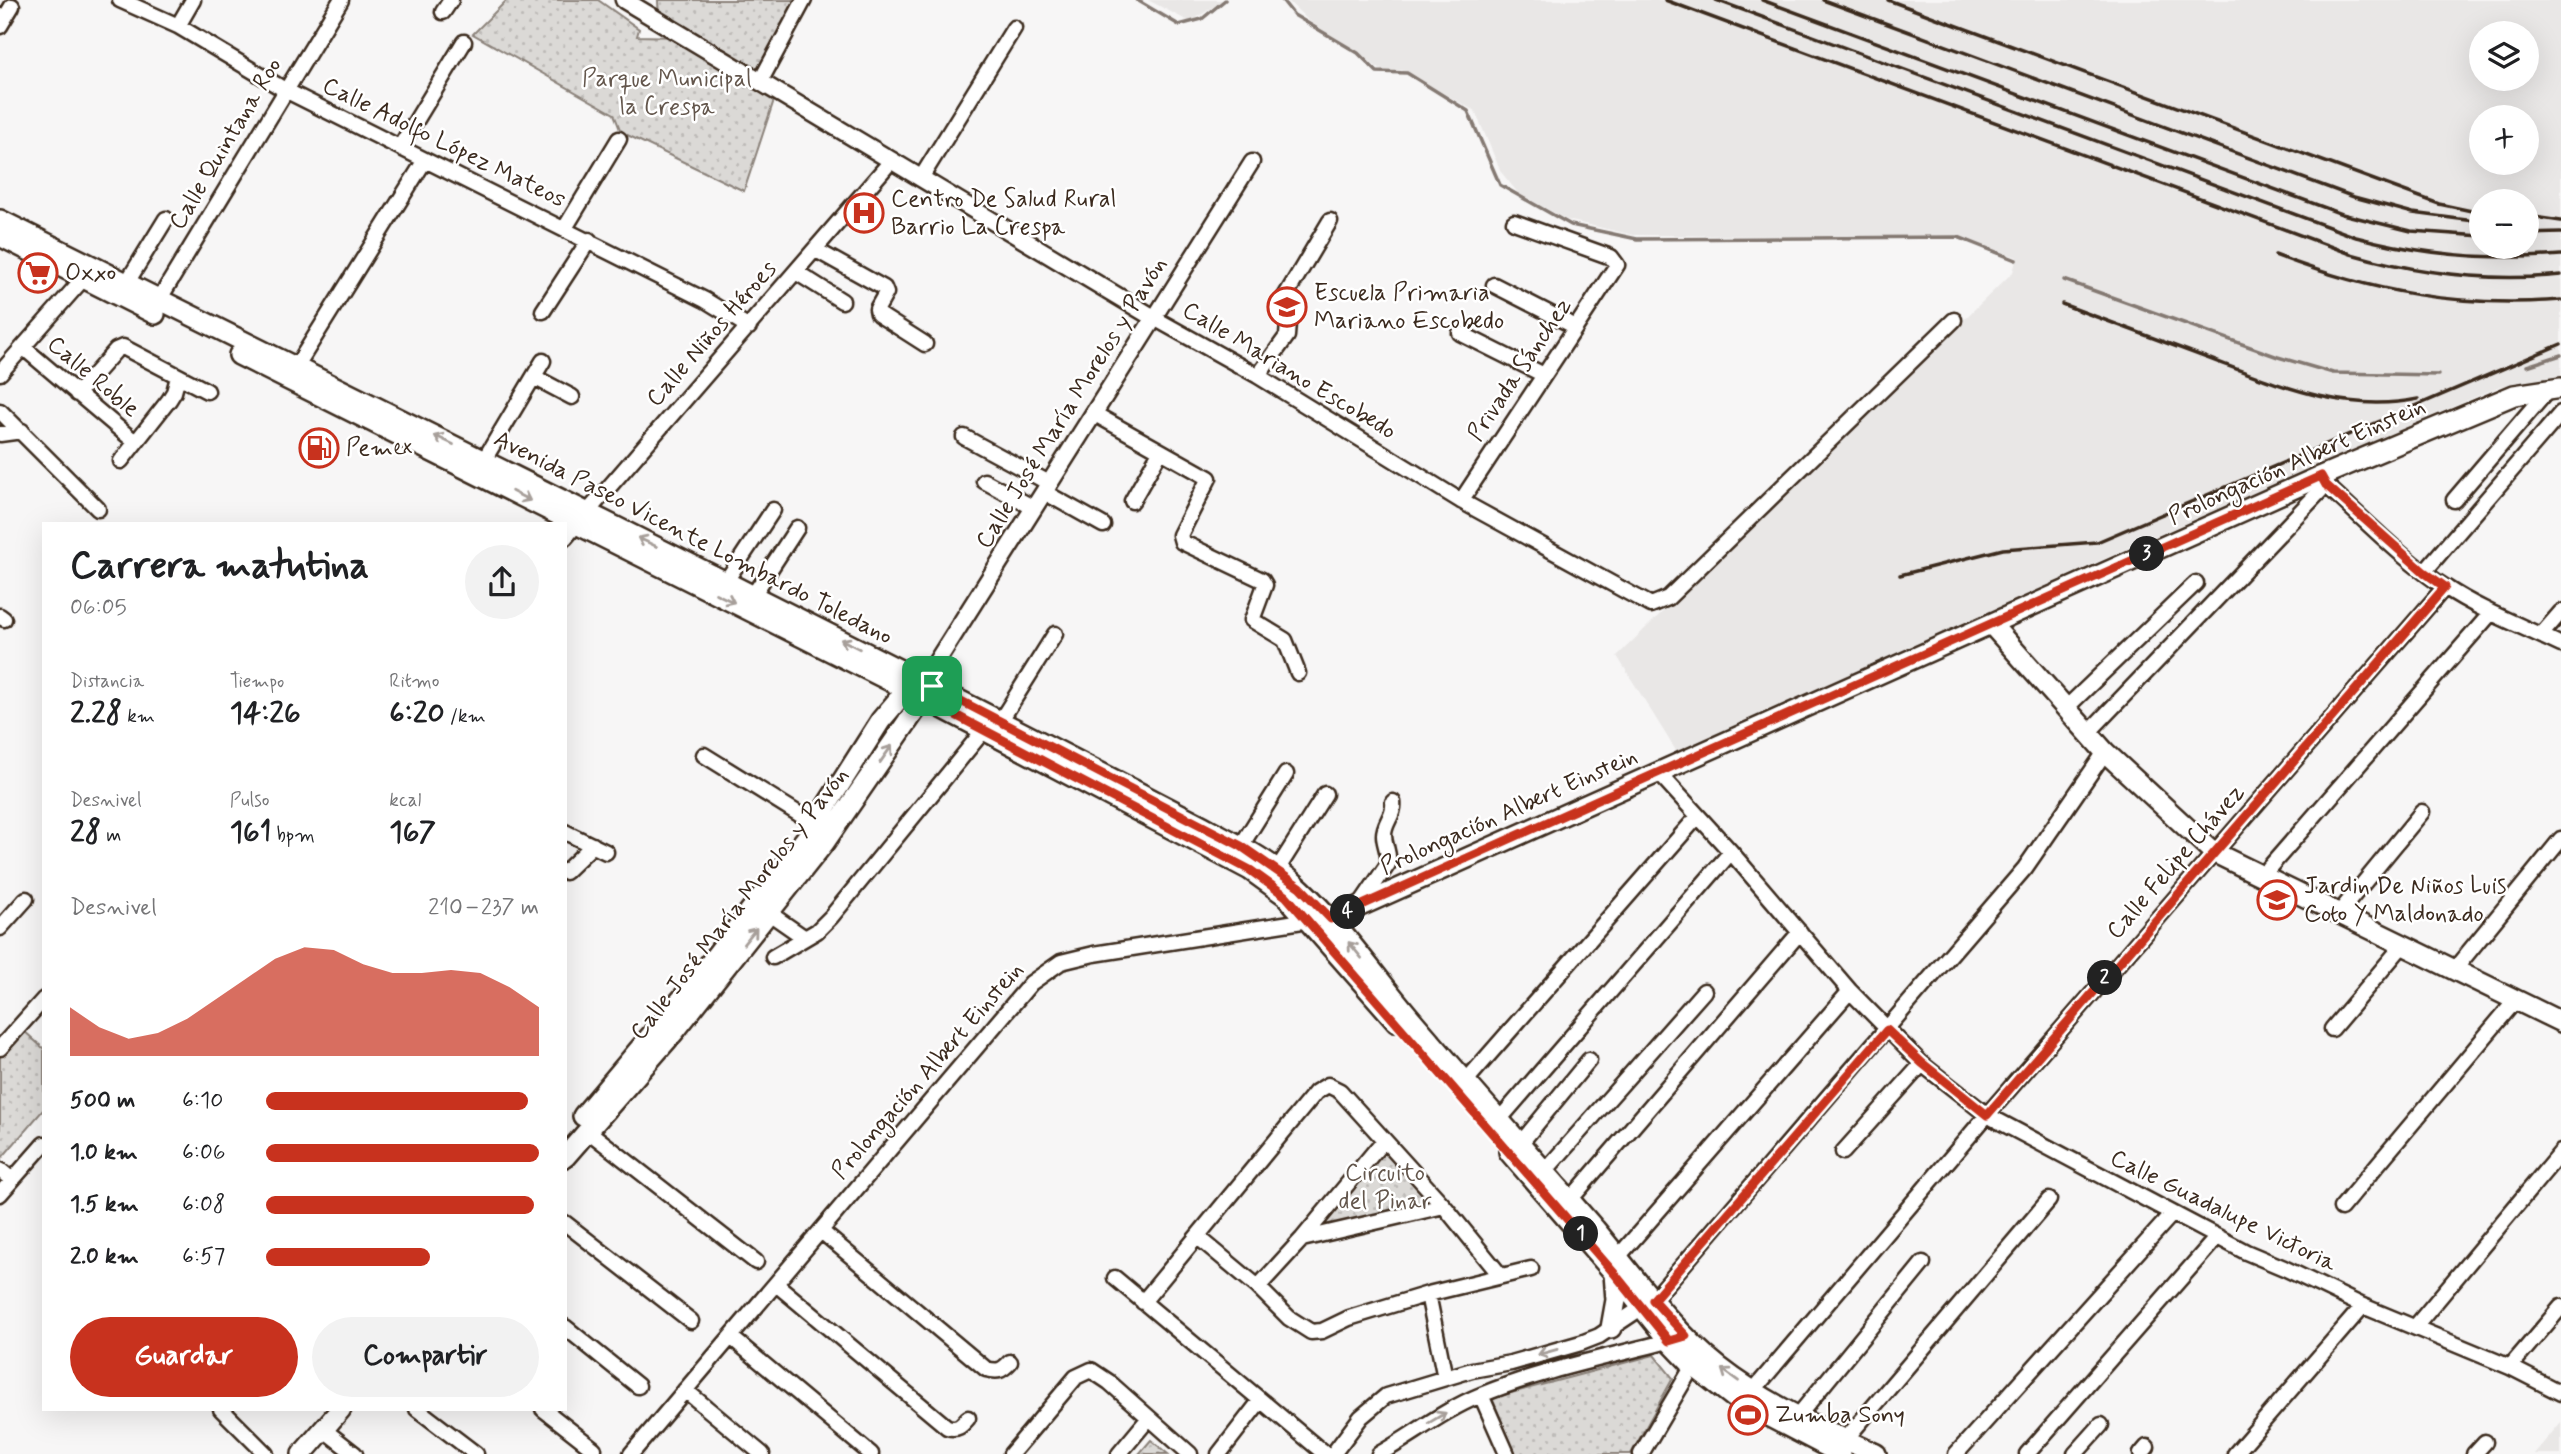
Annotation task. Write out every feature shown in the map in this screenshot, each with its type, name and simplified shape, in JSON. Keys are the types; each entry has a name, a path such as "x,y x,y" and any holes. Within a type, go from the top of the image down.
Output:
{"main road":[{"name":"Avenida Paseo Vicente Lombardo Toledano","path":"0,220 89,272 576,525 922,684"},
{"name":"Avenida Paseo Vicente Lombardo Toledano","path":"0,236 126,284 155,306 296,367 484,460 576,525 754,594 922,684 1250,870 1286,896 1309,920 1616,1265 1678,1339 1737,1399 1839,1450 1876,1454"},
{"name":"Prolongación Albert Einstein","path":"1309,920 1331,919 1991,624 2514,395 2555,389"},
{"path":"1991,624 2105,752 2214,852 2561,1022"},
{"name":"Calle José María Morelos y Pavón","path":"567,1155 666,1041 769,913 815,824 881,720 922,684"},
{"name":"Calle José María Morelos y Pavón","path":"567,1135 786,879 824,843 922,684"},
{"name":"Avenida Paseo Vicente Lombardo Toledano","path":"993,725 1241,846 1300,887 1331,919 1465,1082 1570,1200 1616,1265"},
{"path":"1611,1328 1616,1300 1616,1265"},
{"name":"Avenida Paseo Vicente Lombardo Toledano","path":"1697,1358 1798,1416 1839,1450"},
{"path":"302,1454 339,1411"}],"street":[{"name":"Calle Adolfo López Mateos","path":"120,0 178,26 285,90 589,240 705,300 749,327"},
{"path":"178,26 193,0"},
{"name":"Calle Quintana Roo","path":"155,306 341,0"},
{"path":"760,82 804,0"},
{"name":"Calle Mariano Escobedo","path":"634,3 760,82 1154,318 1258,376 1461,501 1651,605 1668,598 1954,320"},
{"path":"0,26 12,6"},
{"path":"921,178 1014,28"},
{"path":"400,147 464,42"},
{"path":"565,228 618,139"},
{"path":"296,367 425,160"},
{"name":"Calle Niños Héroes","path":"576,525 892,160"},
{"name":"Calle José María Morelos y Pavón","path":"922,684 1252,162"},
{"path":"126,284 166,219"},
{"path":"1258,376 1287,336 1288,323 1281,311 1283,300 1330,221"},
{"name":"Privada Sánchez","path":"1461,501 1618,265 1611,257 1514,222"},
{"path":"543,310 589,240"},
{"path":"816,250 884,288 887,293 877,309 878,314 925,344"},
{"path":"0,373 89,272"},
{"path":"796,272 842,301"},
{"path":"1494,285 1576,327"},
{"path":"1460,333 1544,375"},
{"path":"77,394 116,350 123,347 207,391"},
{"name":"Calle Roble","path":"24,348 135,442 169,400 178,377"},
{"path":"484,460 543,361"},
{"path":"534,377 572,397"},
{"path":"2454,500 2555,389"},
{"path":"0,411 98,509"},
{"path":"1093,413 1209,478 1180,535 1182,542 1262,580 1265,585 1252,620 1285,640 1298,673"},
{"path":"2424,572 2561,413"},
{"path":"0,434 22,431"},
{"path":"964,437 1103,525"},
{"path":"121,461 135,442"},
{"path":"1132,501 1160,452"},
{"path":"2088,733 2324,480 2424,572 2445,587 2491,613 2561,645"},
{"path":"984,481 1034,508"},
{"path":"726,581 773,510"},
{"path":"754,594 797,528"},
{"path":"2066,708 2196,583"},
{"name":"Calle Felipe Chávez","path":"1752,1392 1987,1115 2445,587"},
{"path":"2541,635 2561,612"},
{"path":"2261,877 2491,613"},
{"path":"773,957 817,931 831,917 993,725 1055,634"},
{"path":"1333,1454 1373,1405 1386,1396 1581,1343 1611,1328 1648,1304 2025,868 2105,752"},
{"path":"704,755 815,824"},
{"name":"Calle Guadalupe Victoria","path":"1658,772 1887,1030 1922,1063 1987,1115 2217,1237 2363,1306 2510,1367 2561,1393"},
{"path":"1241,846 1286,775"},
{"path":"1277,870 1325,794"},
{"path":"1359,906 1388,864 1384,832 1394,812 1393,802"},
{"path":"2339,912 2422,812"},
{"path":"1465,1082 1698,816"},
{"path":"567,833 599,848 567,871"},
{"path":"2454,970 2561,839"},
{"path":"1499,1120 1731,852"},
{"path":"0,928 26,899"},
{"path":"769,913 805,938"},
{"name":"Prolongación Albert Einstein","path":"631,1454 1031,983 1061,962 1094,954 1309,920"},
{"path":"1570,1200 1800,932"},
{"path":"2332,1029 2402,946"},
{"path":"1545,1171 1704,991"},
{"path":"1616,1265 1850,991"},
{"path":"0,1048 42,1001"},
{"path":"2341,1209 2515,1001"},
{"path":"1520,1144 1589,1060"},
{"path":"1843,1152 1922,1063"},
{"path":"1143,1302 1316,1092 1325,1086 1334,1086 1444,1206 1500,1275"},
{"path":"588,1131 756,1262"},
{"path":"1258,1287 1302,1239 1384,1140"},
{"path":"0,1194 42,1146"},
{"path":"2415,1327 2561,1152"},
{"path":"0,1170 12,1180"},
{"path":"1839,1450 2049,1200"},
{"path":"1302,1239 1444,1206"},
{"path":"1956,1454 2172,1214"},
{"path":"567,1225 691,1321"},
{"path":"821,1231 986,1369 996,1372 1004,1370 1010,1362"},
{"path":"1198,1237 1299,1325 1311,1332 1322,1331 1349,1318 1428,1294 1531,1269"},
{"path":"2026,1454 2217,1237"},
{"path":"1798,1416 1923,1263"},
{"path":"1115,1278 1325,1454"},
{"path":"776,1284 947,1427 960,1427 968,1418"},
{"path":"1428,1294 1445,1378"},
{"path":"2235,1454 2363,1306"},
{"path":"2510,1367 2561,1307"},
{"path":"567,1329 638,1386"},
{"path":"731,1337 872,1454"},
{"path":"1379,1454 1441,1415 1481,1395 1516,1382 1678,1339"},
{"path":"1641,1454 1697,1358"},
{"path":"1511,1363 1516,1382"},
{"path":"1011,1454 1067,1387 1082,1372 1091,1370 1190,1454"},
{"path":"685,1390 761,1454"},
{"path":"1481,1395 1507,1454"},
{"path":"1219,1454 1260,1401"},
{"path":"223,1411 265,1454"},
{"path":"420,1411 476,1454"},
{"path":"546,1411 594,1449"},
{"path":"1119,1454 1149,1418"},
{"path":"2075,1454 2101,1425"},
{"path":"323,1429 355,1454"},
{"path":"2474,1454 2485,1442"}],"shaded area":[{"path":"1148,0 1224,0 1190,22"},
{"path":"1287,0 2561,0 2561,377 2501,386 2137,544 1678,754 1617,656 2013,272 2017,257 1954,237 1633,235 1567,220 1518,193 1501,172 1475,111 1402,70 1387,74 1308,20"},
{"path":"2561,1422 2561,1454 2534,1454"}],"green space":[{"name":"Parque Municipal la Crespa","path":"507,0 598,0 639,29 637,36 682,37 775,97 744,191 621,132 614,114 473,34"},
{"name":"Parque Municipal la Crespa","path":"658,0 796,0 758,69 760,79 659,21"},
{"path":"23,1030 42,1047 42,1111 0,1160 0,1056"},
{"name":"Circuito del Pinar","path":"1384,1146 1436,1204 1317,1230"},
{"path":"1654,1355 1673,1378 1631,1454 1515,1454 1492,1398"},
{"path":"1151,1440 1168,1454 1139,1454"}],"waterway":[{"path":"1137,0 1179,25 1202,19 1225,0"},
{"path":"1282,0 1294,15 1358,53 1377,72 1407,73 1468,111 1500,185 1571,225 1637,239 1958,237 2016,260"},
{"path":"2064,280 2278,357 2333,373 2438,375"},
{"path":"2527,366 2561,355"}],"railway":[{"path":"1665,0 2351,254 2403,267 2455,275 2561,275"},
{"path":"1716,0 2356,237 2458,255 2561,255"},
{"path":"1762,0 2342,214 2411,231 2469,235"},
{"path":"1823,0 2354,197 2413,213 2469,220"},
{"path":"1888,0 2439,204 2469,210"},
{"path":"2539,218 2561,221"},
{"path":"2539,234 2561,233"},
{"path":"2275,255 2346,279 2415,294 2486,302 2561,300"},
{"path":"2062,304 2310,394 2363,403 2418,399"},
{"path":"1900,575 2003,549 2097,542 2561,344"}],"place":[{"name":"Centro De Salud Rural Barrio La Crespa","path":"864,213"},
{"name":"Oxxo","path":"38,273"},
{"name":"Escuela Primaria Mariano Escobedo","path":"1287,307"},
{"name":"Pemex","path":"319,448"},
{"name":"Jardin De Niños Luis Coto Y Maldonado","path":"2277,900"},
{"name":"Zumba Sony","path":"1748,1415"}],"route":[{"path":"2321,476 2326,485 2424,572 2445,587 1987,1115 1922,1063 1887,1030 1653,1300 1686,1336 1669,1341 1614,1273 1286,896 1250,870 925,699 932,686 1241,846 1300,887 1331,919 2321,476"}]}
